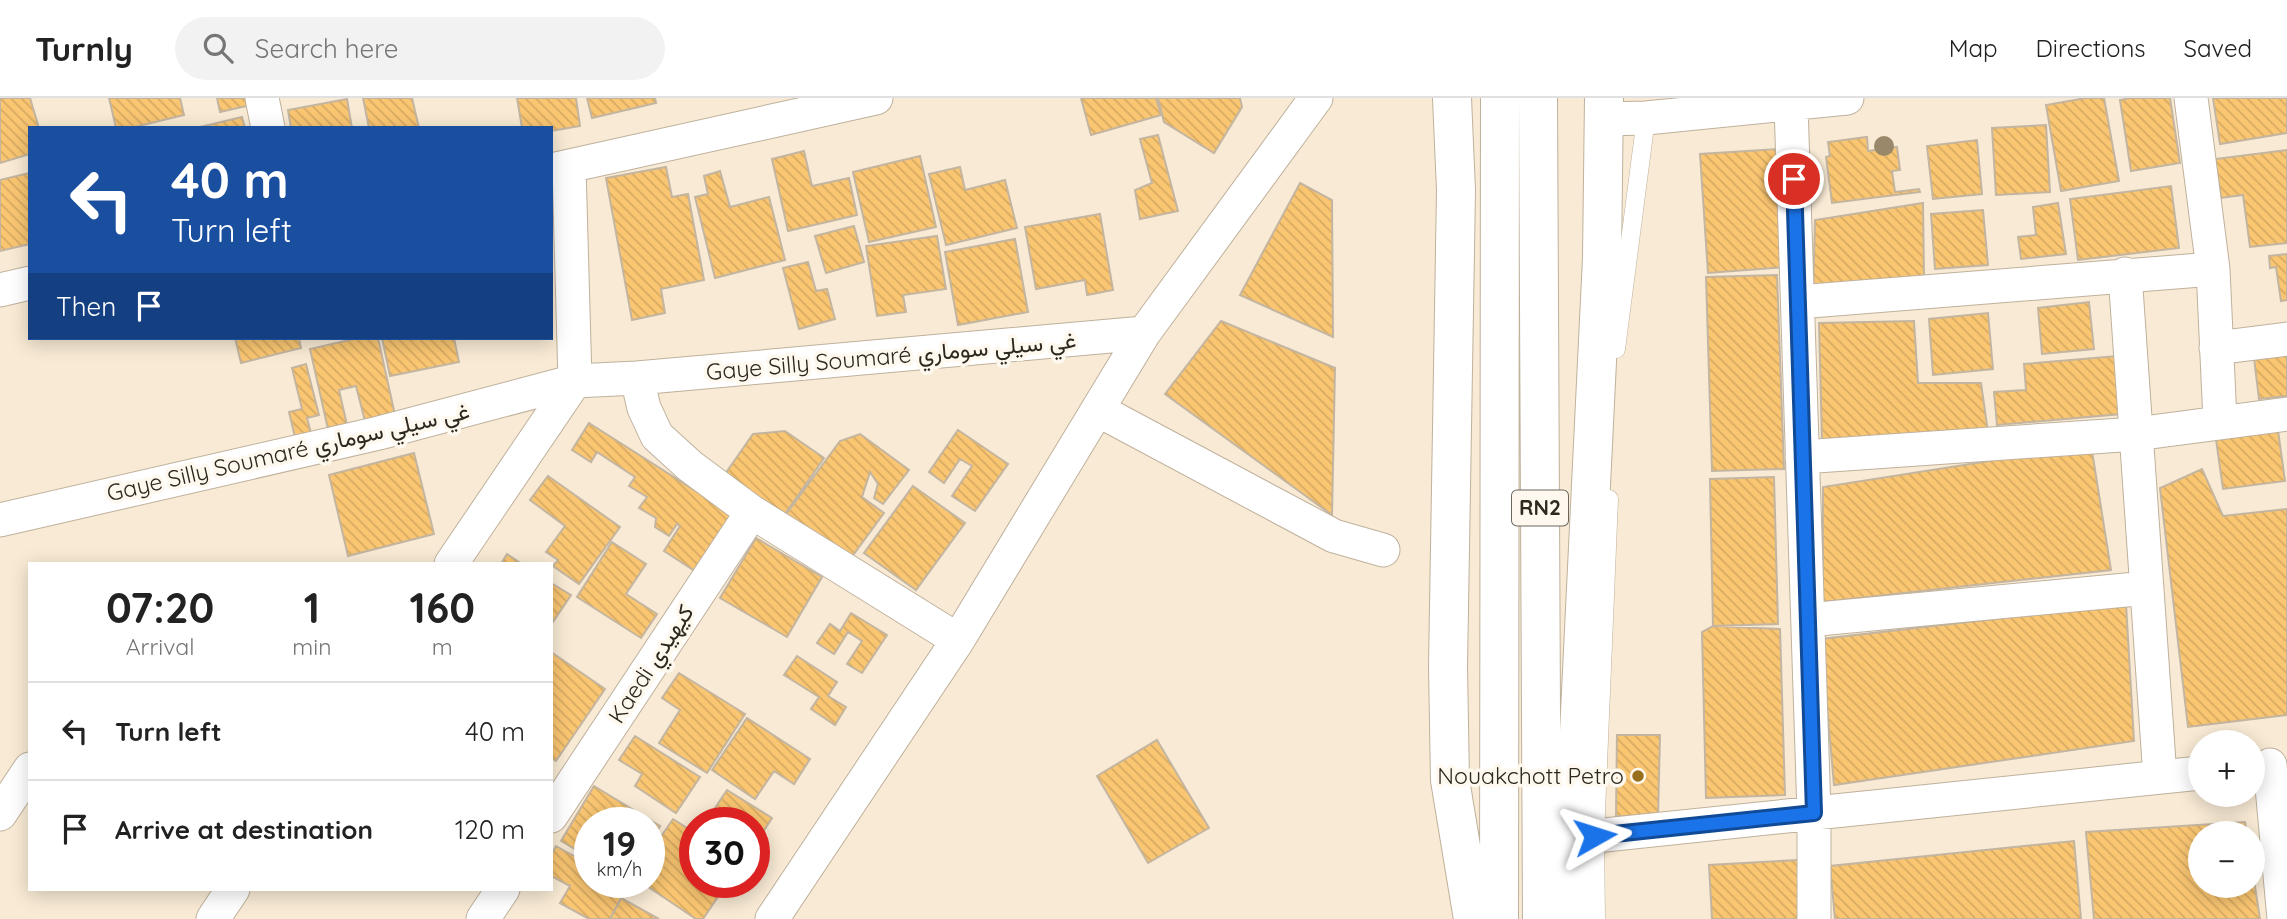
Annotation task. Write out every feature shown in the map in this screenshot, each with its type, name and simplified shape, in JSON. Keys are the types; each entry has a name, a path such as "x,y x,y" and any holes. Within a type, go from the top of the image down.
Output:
{"highway":[{"path":"1452,98 1457,190 1448,667 1450,780 1473,919"},
{"name":"RN2","path":"1499,919 1500,98"},
{"name":"RN2","path":"1538,98 1542,919"},
{"path":"1570,919 1602,258 1604,109"}],"street":[{"path":"262,98 268,126"},
{"path":"452,562 575,381 560,168 876,98"},
{"path":"772,919 958,640 1144,332 1317,98"},
{"path":"1604,109 1646,118 1847,98"},
{"path":"2191,98 2213,269 2220,421"},
{"path":"1791,105 1814,813 1814,919"},
{"path":"1798,302 2213,269"},
{"path":"2125,274 2160,777"},
{"path":"0,290 28,283"},
{"name":"Gaye Silly Soumaré غي سيلي سوماري","path":"0,520 379,433 575,381 637,378 1144,332"},
{"path":"2217,348 2287,339"},
{"path":"637,378 644,408 657,436 690,466 752,512 958,640"},
{"path":"1098,410 1334,536 1384,550"},
{"path":"1802,457 2136,434 2287,414"},
{"name":"Kaedi كيهيدي","path":"553,813 752,512"},
{"path":"1808,620 2147,588"},
{"path":"2270,765 2284,919"},
{"path":"0,814 28,772"},
{"path":"1595,836 2188,774"},
{"path":"213,919 232,891"},
{"path":"483,919 502,891"}],"lane":[{"path":"1615,366 1646,118"},
{"path":"1596,919 1595,836 1611,477"}],"building":[{"path":"0,98 30,98 38,126 28,126 28,155 0,163"},
{"path":"109,98 180,98 184,115 139,126 116,126"},
{"path":"217,98 249,98 251,105 220,112"},
{"path":"363,98 412,98 419,126 369,126"},
{"path":"517,98 576,98 580,126 553,131 553,126 522,126"},
{"path":"587,98 655,98 656,103 592,118"},
{"path":"1081,98 1156,98 1161,115 1091,135"},
{"path":"1158,98 1240,98 1242,107 1214,153 1164,122"},
{"path":"2086,98 2104,98 2119,181 2061,191 2046,105"},
{"path":"2170,98 2180,163 2131,171 2120,100"},
{"path":"2213,98 2287,98 2287,133 2220,144"},
{"path":"347,99 352,126 291,126 288,110"},
{"path":"242,117 244,126 204,126"},
{"path":"2046,125 2050,192 1996,195 1992,128"},
{"path":"1158,135 1178,211 1140,219 1135,190 1152,183 1140,139"},
{"path":"1867,137 1868,151 1897,147 1900,170 1892,171 1895,192 1919,189 1920,192 1832,203 1826,157 1830,156 1828,142"},
{"path":"1977,140 1982,194 1933,199 1927,146"},
{"path":"1778,149 1786,267 1708,273 1700,154"},
{"path":"2287,150 2287,243 2250,247 2243,195 2221,198 2215,159"},
{"path":"804,151 812,186 849,178 857,215 788,231 772,159"},
{"path":"920,156 936,227 869,242 853,172"},
{"path":"666,167 672,197 688,194 704,280 661,289 665,313 632,320 606,178"},
{"path":"960,167 965,190 1005,180 1017,228 946,245 929,174"},
{"path":"720,171 730,207 769,197 785,260 715,278 695,197 708,194 704,176"},
{"path":"28,173 28,244 0,251 0,180"},
{"path":"1300,183 1332,200 1333,337 1240,295"},
{"path":"2171,186 2179,248 2078,260 2070,199"},
{"path":"1923,203 1924,276 1813,297 1815,220"},
{"path":"2058,203 2066,254 2021,259 2018,237 2036,235 2033,207"},
{"path":"1983,210 1988,265 1935,269 1931,214"},
{"path":"1100,214 1113,290 1087,295 1085,280 1036,289 1025,227"},
{"path":"854,226 864,262 826,273 815,236"},
{"path":"937,236 946,289 903,295 906,312 877,316 866,246"},
{"path":"1015,239 1028,312 958,325 945,252"},
{"path":"2287,254 2287,300 2281,301 2276,267 2270,268 2269,256"},
{"path":"808,262 816,291 827,289 835,319 799,329 783,268"},
{"path":"1777,275 1784,469 1712,471 1706,277"},
{"path":"2089,302 2094,349 2042,354 2038,308"},
{"path":"1988,313 1993,369 1933,375 1929,319"},
{"path":"1221,321 1335,368 1332,515 1165,394"},
{"path":"1914,321 1918,383 1981,383 1988,432 1822,441 1819,323"},
{"path":"235,340 299,340 301,348 241,363"},
{"path":"349,340 378,340 395,415 365,421 356,386 339,390 347,425 328,429 310,349"},
{"path":"382,340 454,340 459,362 390,376"},
{"path":"2287,353 2287,396 2259,399 2254,358"},
{"path":"2117,356 2121,414 1997,425 1994,392 2026,390 2024,364"},
{"path":"306,364 319,415 307,418 311,433 295,437 289,412 302,409 292,368"},
{"path":"2276,416 2285,481 2223,489 2214,425"},
{"path":"589,423 732,514 695,571 664,551 680,526 677,524 669,536 655,527 656,518 639,508 647,497 629,486 635,477 597,452 591,462 572,450"},
{"path":"958,430 1008,464 975,511 952,496 972,466 960,459 944,483 929,472"},
{"path":"785,431 824,458 783,517 723,477 753,434"},
{"path":"860,434 909,470 883,504 874,498 878,484 870,472 862,497 884,513 848,562 784,517 840,441"},
{"path":"2092,451 2111,570 1823,602 1823,487 2002,459"},
{"path":"414,453 434,534 348,556 329,475"},
{"path":"2202,469 2223,516 2287,509 2287,715 2188,727 2160,488"},
{"path":"548,476 620,527 579,584 553,566 558,560 546,552 565,526 530,500"},
{"path":"1774,477 1778,624 1713,626 1710,479"},
{"path":"913,486 965,523 916,590 864,553"},
{"path":"756,538 822,577 787,637 720,598"},
{"path":"612,542 646,564 626,594 657,614 641,638 577,597"},
{"path":"507,554 519,562 502,562"},
{"path":"553,584 571,595 553,622"},
{"path":"2126,604 2134,741 1834,785 1821,639"},
{"path":"851,613 887,635 862,673 847,664 862,641 848,632 834,654 817,643 830,624 840,631"},
{"path":"1713,626 1780,629 1785,795 1706,798 1702,632"},
{"path":"553,653 605,689 556,761 553,759"},
{"path":"797,656 837,682 828,696 846,707 835,725 811,709 819,697 784,675"},
{"path":"679,673 745,714 707,773 659,743 680,710 662,698"},
{"path":"747,718 810,759 794,784 774,771 755,799 712,770"},
{"name":"Nouakchott Petro","path":"1617,735 1660,735 1658,817 1616,816"},
{"path":"635,736 700,777 676,813 635,786 642,774 619,760"},
{"path":"1157,740 1209,828 1148,863 1097,776"},
{"path":"594,786 629,807 581,807"},
{"path":"727,790 754,807 716,807"},
{"path":"574,819 574,849 561,841"},
{"path":"673,819 679,823 679,898 717,898 703,919 696,919 665,898 665,831"},
{"path":"2188,826 2188,898 2257,898 2260,919 2094,919 2086,832"},
{"path":"2074,841 2081,919 1835,919 1830,866"},
{"path":"556,846 574,856 574,898 621,898 610,919 589,919 560,903 570,886 553,877 553,851"},
{"path":"1798,860 1801,919 1712,919 1709,865"},
{"path":"621,898 659,919 610,919"}],"place":[{"name":"Nouakchott Petro","path":"1638,776"}],"route":[{"path":"1595,836 1814,813 1794,179"}]}
